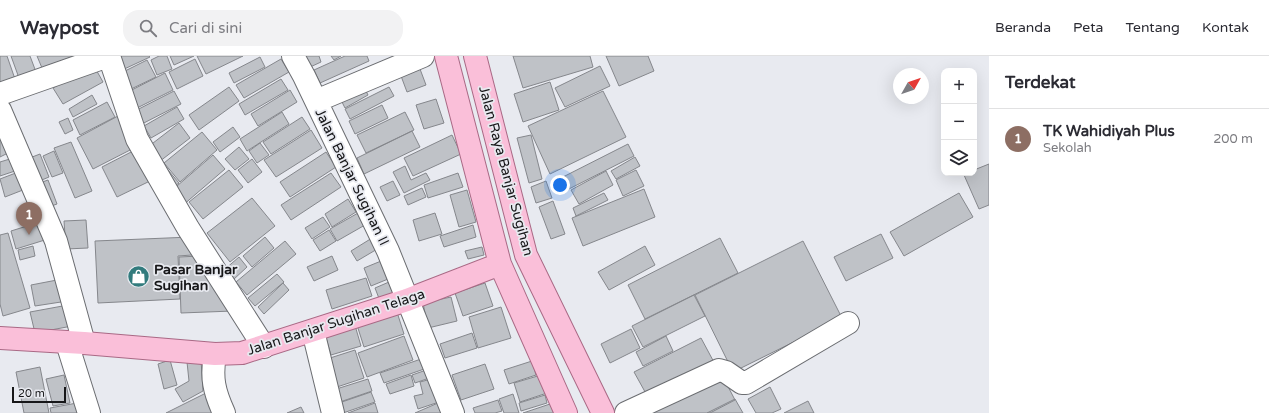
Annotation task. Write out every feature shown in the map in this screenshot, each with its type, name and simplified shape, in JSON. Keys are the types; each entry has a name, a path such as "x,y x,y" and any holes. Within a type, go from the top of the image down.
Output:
{"main road":[{"name":"Jalan Raya Banjar Sugihan","path":"446,56 500,264 566,413"},
{"name":"Jalan Raya Banjar Sugihan","path":"475,56 526,255 603,413"},
{"name":"Jalan Banjar Sugihan Telaga","path":"0,338 215,354 242,352 313,331 407,300 500,264"}],"street":[{"path":"0,94 108,56 137,139 188,228 264,346"},
{"name":"Jalan Banjar Sugihan II","path":"293,56 388,251 453,413"},
{"path":"316,101 423,56"},
{"path":"0,110 56,241 89,413"},
{"path":"626,413 719,370 726,372 742,383 746,383 848,323"},
{"path":"313,331 333,413"},
{"path":"215,354 211,373 216,395 224,413"}],"building":[{"path":"0,56 7,56 15,79 0,83"},
{"path":"11,56 30,56 36,72 19,78"},
{"path":"37,56 74,56 42,68"},
{"path":"112,56 149,56 150,57 120,71"},
{"path":"159,56 167,56 172,69 157,75 151,60"},
{"path":"170,56 194,56 174,65"},
{"path":"197,56 243,56 206,74"},
{"path":"303,56 319,56 321,62 308,68"},
{"path":"331,56 341,56 334,60"},
{"path":"345,56 367,56 369,61 320,83 314,70"},
{"path":"513,56 590,56 593,67 523,88"},
{"path":"606,56 648,56 654,71 619,86"},
{"path":"260,57 265,67 234,83 229,73"},
{"path":"195,59 203,76 177,89 169,72"},
{"path":"281,59 289,72 244,98 236,85"},
{"path":"147,60 156,77 129,90 121,73"},
{"path":"417,61 426,85 407,92 398,68"},
{"path":"94,66 103,82 63,104 53,88"},
{"path":"600,66 610,86 565,107 555,88"},
{"path":"165,73 173,90 133,110 124,94"},
{"path":"281,79 288,90 245,115 239,104"},
{"path":"550,82 559,110 523,122 514,94"},
{"path":"363,85 368,95 345,108 340,98"},
{"path":"229,87 239,101 199,130 189,115"},
{"path":"389,87 394,96 350,119 345,109"},
{"path":"290,90 297,102 258,126 251,114"},
{"path":"174,91 181,104 136,127 129,114"},
{"path":"603,91 626,137 550,174 528,126"},
{"path":"92,95 97,104 73,117 69,109"},
{"path":"436,99 444,123 424,129 416,105"},
{"path":"107,102 115,117 80,135 73,120"},
{"path":"382,105 388,118 355,134 349,121"},
{"path":"177,107 184,119 151,138 144,126"},
{"path":"282,112 289,124 247,151 240,139"},
{"path":"405,112 414,130 366,153 357,135"},
{"path":"118,116 134,148 93,169 77,138"},
{"path":"302,117 310,129 271,154 263,142"},
{"path":"68,118 73,130 65,134 59,122"},
{"path":"179,123 190,138 155,165 144,150"},
{"path":"233,127 240,137 220,152 213,142"},
{"path":"311,130 322,148 276,177 264,160"},
{"path":"412,131 420,147 364,174 357,158"},
{"path":"202,132 217,150 180,182 164,163"},
{"path":"452,135 461,154 413,176 404,158"},
{"path":"531,135 542,179 529,183 517,138"},
{"path":"4,139 10,152 0,157 0,140"},
{"path":"71,142 92,191 75,198 54,148"},
{"path":"260,143 269,155 257,163 249,151"},
{"path":"628,144 634,156 565,191 559,179"},
{"path":"239,147 249,159 235,170 225,159"},
{"path":"135,150 150,181 117,197 102,167"},
{"path":"54,151 63,173 52,177 43,156"},
{"path":"326,152 336,167 290,197 280,182"},
{"path":"40,154 49,177 37,182 27,159"},
{"path":"213,155 225,169 182,206 170,192"},
{"path":"635,157 640,166 616,179 611,171"},
{"path":"13,158 18,170 0,176 0,162"},
{"path":"252,159 262,172 248,183 238,170"},
{"path":"163,164 179,183 171,189"},
{"path":"989,164 989,205 979,209 964,176 977,176 977,169"},
{"path":"405,166 411,180 426,173 430,180 404,193 393,172"},
{"path":"229,170 243,187 203,219 189,202"},
{"path":"636,170 644,186 623,196 616,180"},
{"path":"21,171 28,188 5,197 0,179"},
{"path":"606,171 613,185 579,204 571,190"},
{"path":"331,173 341,187 291,220 281,205"},
{"path":"458,173 463,187 428,198 424,185"},
{"path":"48,180 57,204 46,208 37,184"},
{"path":"393,181 400,195 387,201 380,187"},
{"path":"546,181 552,198 536,203 531,187"},
{"path":"422,188 426,197 408,205 404,196"},
{"path":"644,189 655,217 583,246 572,218"},
{"path":"467,190 476,222 459,227 450,195"},
{"path":"604,193 608,200 576,216 573,208"},
{"path":"959,193 973,217 904,256 890,232"},
{"path":"252,198 275,226 230,262 207,233"},
{"path":"348,199 356,212 332,227 325,214"},
{"path":"553,201 565,234 551,239 539,207"},
{"path":"358,213 365,225 337,241 330,229"},
{"path":"435,213 442,234 419,241 413,220"},
{"path":"323,217 330,227 312,239 305,228"},
{"path":"86,220 88,248 66,249 64,221"},
{"path":"43,221 48,239 16,249 11,231"},
{"path":"473,225 476,237 444,247 440,236"},
{"path":"329,230 336,241 320,251 313,240"},
{"path":"8,233 30,308 3,316 0,304 0,235"},
{"path":"881,234 893,258 846,281 834,257"},
{"name":"Pasar Banjar Sugihan","path":"191,237 192,255 178,256 180,299 98,303 95,241"},
{"path":"265,237 274,248 252,267 243,256"},
{"path":"372,238 379,248 357,261 351,251"},
{"path":"720,238 738,273 645,319 628,285"},
{"path":"285,241 296,254 247,295 236,282"},
{"path":"803,241 842,318 733,372 695,295"},
{"path":"33,246 35,256 20,260 18,250"},
{"path":"645,246 655,265 609,290 598,272"},
{"path":"482,247 484,255 468,259 465,251"},
{"path":"200,256 233,311 181,313 179,257"},
{"path":"332,256 338,270 314,281 307,267"},
{"path":"239,257 247,267 233,280 224,270"},
{"path":"386,259 393,277 371,286 364,268"},
{"path":"277,274 284,282 255,306 248,298"},
{"path":"366,278 372,296 332,309 326,290"},
{"path":"57,280 61,302 35,306 31,285"},
{"path":"389,282 394,295 380,301 375,288"},
{"path":"283,283 289,290 264,314 258,307"},
{"path":"485,283 493,306 463,316 455,293"},
{"path":"694,295 705,316 643,347 632,326"},
{"path":"451,297 457,321 428,328 423,303"},
{"path":"68,305 72,326 35,333 30,312"},
{"path":"501,307 511,338 478,348 469,317"},
{"path":"396,309 404,334 364,347 356,322"},
{"path":"354,322 361,346 331,355 324,331"},
{"path":"631,329 640,348 610,363 601,344"},
{"path":"472,333 477,348 445,358 440,344"},
{"path":"404,336 413,360 367,377 358,353"},
{"path":"666,336 673,351 643,366 636,352"},
{"path":"701,338 716,366 649,399 634,372"},
{"path":"355,350 364,378 337,387 327,359"},
{"path":"427,357 430,367 384,383 380,373"},
{"path":"170,360 177,385 164,389 158,364"},
{"path":"201,360 203,391 183,402 175,389 189,381 187,362"},
{"path":"532,361 536,375 509,384 504,370"},
{"path":"485,364 494,389 461,400 452,375"},
{"path":"40,367 49,413 24,413 16,372"},
{"path":"432,368 435,376 415,383 412,375"},
{"path":"721,373 735,400 710,413 649,413"},
{"path":"64,375 70,403 53,406 46,379"},
{"path":"411,375 414,386 390,394 386,384"},
{"path":"541,375 547,393 520,402 514,383"},
{"path":"435,378 442,401 418,409 414,396 423,394 420,382"},
{"path":"368,379 372,391 334,404 330,391"},
{"path":"770,387 781,409 772,413 756,413 748,399"},
{"path":"208,392 213,413 166,413"},
{"path":"371,392 375,402 343,413 336,404"},
{"path":"513,394 519,413 504,413 499,399"},
{"path":"545,395 547,403 521,411 519,403"},
{"path":"735,399 743,413 707,413"},
{"path":"498,400 502,411 495,413 475,413 473,408"},
{"path":"808,401 814,413 784,413"},
{"path":"77,403 79,413 51,413 50,408"},
{"path":"375,403 378,413 348,413"},
{"path":"438,403 442,413 415,413"},
{"path":"553,403 557,413 523,413"},
{"path":"301,407 304,413 287,413"}],"place":[{"name":"TK Wahidiyah Plus","path":"29,235"},
{"name":"Pasar Banjar Sugihan","path":"138,277"}]}
